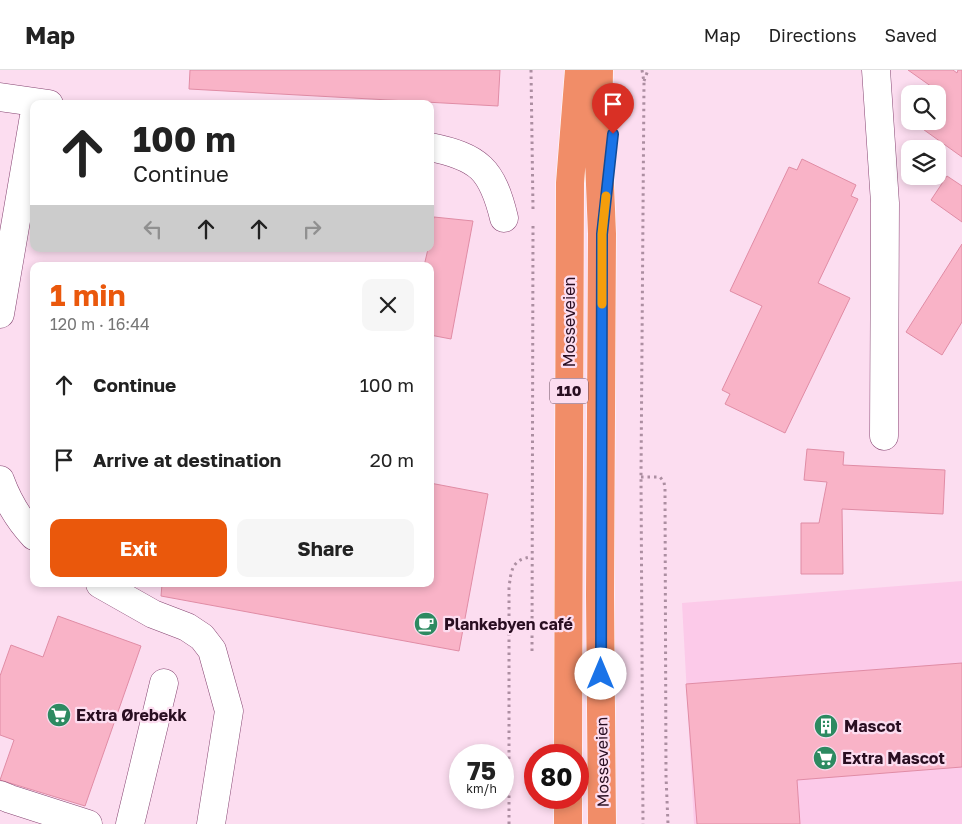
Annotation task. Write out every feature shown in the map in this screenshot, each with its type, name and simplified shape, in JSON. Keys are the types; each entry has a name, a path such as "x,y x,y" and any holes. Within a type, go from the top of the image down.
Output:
{"highway":[{"name":"110","path":"560,70 570,183"},
{"name":"Mosseveien","path":"568,744 570,183 578,70"},
{"name":"Mosseveien","path":"599,70 598,135 602,234 600,605 602,824"},
{"name":"110","path":"602,234 613,134 616,70"},
{"path":"568,809 568,824"}],"street":[{"path":"876,70 884,203 884,436"},
{"path":"0,97 30,104"},
{"path":"434,148 473,161 483,170 492,180 504,218"},
{"path":"0,314 30,154"},
{"path":"0,480 6,496 20,520 30,531"},
{"path":"105,587 152,614 187,627 202,636 212,650 228,711 211,824"},
{"path":"130,824 164,682"},
{"path":"0,795 88,824"}],"path":[{"path":"531,70 533,214"},
{"path":"642,70 644,82 641,477 643,824"},
{"path":"644,82 648,70"},
{"path":"532,651 533,224"},
{"path":"641,477 660,477 664,482 665,489 665,767 668,824"},
{"path":"509,824 509,588 511,571 516,562 532,556"}],"shaded area":[{"path":"962,581 962,824 694,824 682,603"}],"building":[{"path":"190,70 500,70 498,106 434,102 434,100 389,100 189,89"},
{"path":"908,70 953,70 957,73 958,70 962,70 962,157 946,146 946,140 938,140 924,130 946,130 946,85 929,85"},
{"path":"802,159 856,185 851,196 858,199 818,283 850,298 785,433 725,404 730,394 722,390 762,306 730,291 789,167 797,170"},
{"path":"947,176 962,186 962,222 931,200 941,185 946,185"},
{"path":"434,217 473,221 451,339 434,336 434,262 425,262 427,252 434,252"},
{"path":"962,244 962,322 942,355 906,332"},
{"path":"807,449 844,452 843,465 945,470 943,514 842,509 843,574 801,574 801,523 819,523 827,482 804,480"},
{"path":"434,484 488,494 459,651 161,596 162,587 434,587"},
{"path":"58,616 141,646 85,806 0,780 14,740 0,735 0,676 11,645 43,657"},
{"name":"Mascot","path":"962,663 962,767 797,780 800,824 697,824 686,684"}],"slow traffic":[{"path":"602,304 602,234 606,196"}],"place":[{"name":"Plankebyen café","path":"426,624"},
{"name":"Extra Ørebekk","path":"59,715"},
{"name":"Mascot","path":"826,726"},
{"name":"Extra Mascot","path":"825,758"}],"route":[{"path":"601,674 602,234 613,134"}]}
